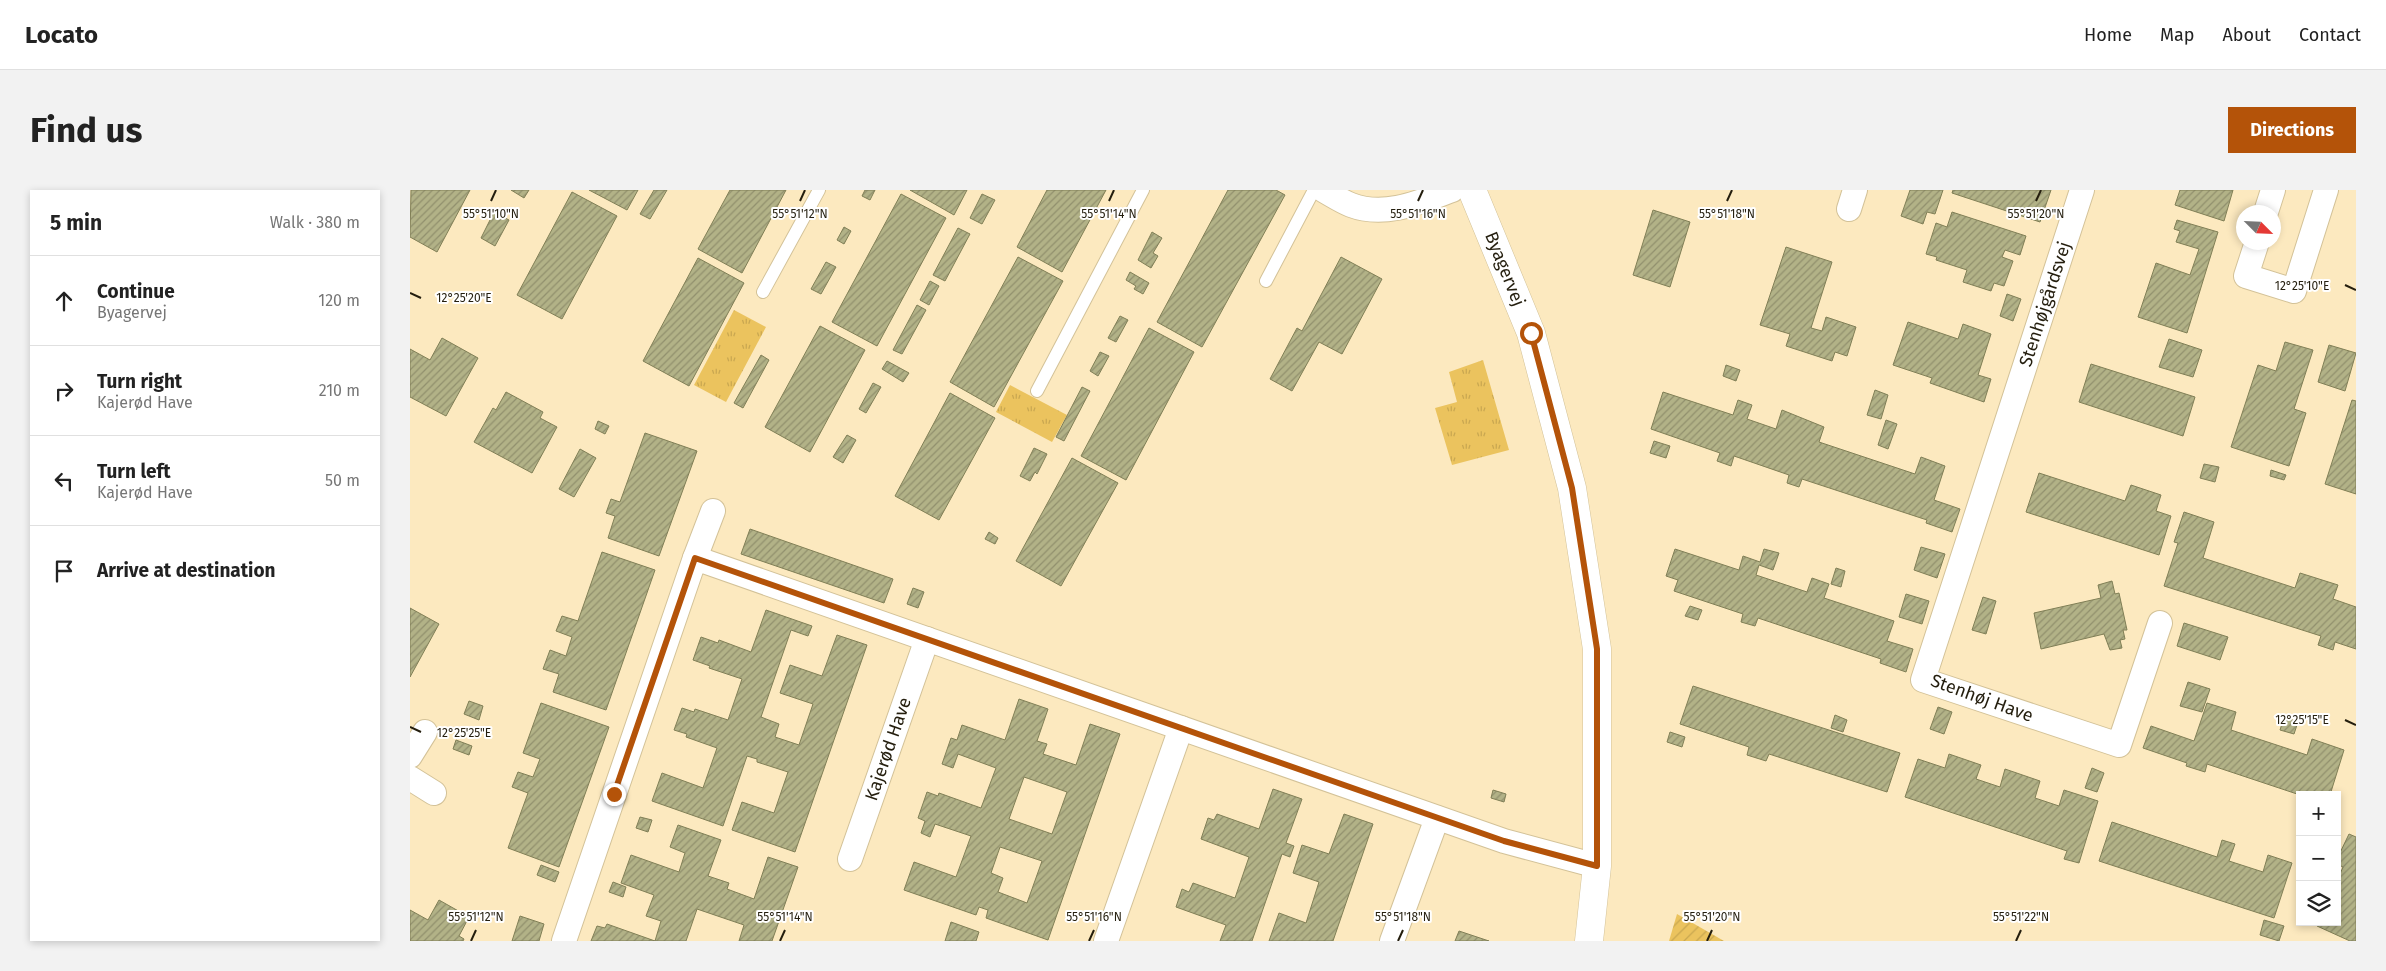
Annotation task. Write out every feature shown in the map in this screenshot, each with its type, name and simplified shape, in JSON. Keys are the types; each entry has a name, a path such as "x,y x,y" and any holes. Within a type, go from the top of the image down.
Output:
{"street":[{"path":"1324,190 1351,205 1380,210 1408,206 1452,190"},
{"name":"Byagervej","path":"1472,190 1531,333 1572,488 1597,649 1597,866 1589,941"},
{"name":"Stenhøjgårdsvej","path":"2009,418 2082,190"},
{"path":"2268,205 2273,190"},
{"path":"2254,250 2246,276 2294,292 2326,190"},
{"name":"Stenhøj Have","path":"2009,418 1923,680 2119,745 2160,623"},
{"path":"564,941 713,510"},
{"path":"695,558 1504,841 1597,866"},
{"name":"Kajerød Have","path":"850,859 927,639"},
{"path":"1106,941 1181,728"},
{"path":"410,756 426,732"},
{"path":"410,778 434,793"},
{"path":"1392,941 1437,818"}],"lane":[{"path":"762,292 820,190"},
{"path":"1037,391 1143,190"},
{"path":"1266,281 1314,190"}],"green space":[{"path":"734,310 766,327 726,402 694,385"},
{"path":"1483,360 1509,450 1452,465 1435,408 1457,402 1449,372"},
{"path":"1010,385 1067,415 1052,442 996,412"},
{"path":"1677,914 1724,941 1669,941"}],"building":[{"path":"411,190 470,190 437,252 410,237"},
{"path":"511,190 529,190 524,198"},
{"path":"589,190 638,190 627,210"},
{"path":"654,190 667,190 650,219 640,214"},
{"path":"730,190 786,190 742,273 698,249"},
{"path":"865,190 875,190 870,200 862,196"},
{"path":"910,190 967,190 954,215"},
{"path":"1047,190 1106,190 1062,272 1017,247"},
{"path":"1228,190 1276,190 1285,195 1202,347 1157,322"},
{"path":"1910,190 1943,190 1935,214 1927,212 1923,224 1901,216"},
{"path":"1953,190 2051,190 2040,222 1952,193"},
{"path":"2180,190 2233,190 2224,221 2175,205"},
{"path":"572,192 617,216 562,319 517,295"},
{"path":"901,194 946,218 877,346 832,322"},
{"path":"982,194 995,200 982,224 970,218"},
{"path":"1653,210 1690,222 1670,287 1633,275"},
{"path":"494,212 509,220 495,246 481,238"},
{"path":"1952,212 2026,236 2020,255 2005,250 2002,257 2013,261 2004,286 1994,283 1991,291 1963,282 1967,270 1936,260 1937,257 1926,254 1936,223 1947,227"},
{"path":"2177,220 2218,232 2187,333 2138,317 2156,263 2190,275 2199,249 2176,242 2180,231 2174,229"},
{"path":"844,227 851,231 844,244 837,240"},
{"path":"958,228 970,234 945,281 933,275"},
{"path":"1152,232 1162,238 1153,253 1158,256 1151,268 1138,260"},
{"path":"1786,247 1832,262 1811,328 1822,331 1826,317 1856,327 1847,356 1835,352 1832,361 1786,346 1790,334 1760,325"},
{"path":"1018,257 1063,281 994,407 950,382"},
{"path":"1341,257 1382,279 1342,354 1319,342 1292,391 1270,379 1297,328 1302,331"},
{"path":"698,258 744,283 689,386 643,361"},
{"path":"826,262 836,267 821,294 811,289"},
{"path":"1130,272 1149,283 1143,294 1134,289 1136,286 1126,280"},
{"path":"930,281 939,286 929,305 920,300"},
{"path":"2007,294 2021,299 2013,321 2000,316"},
{"path":"917,305 926,310 902,354 893,350"},
{"path":"1120,316 1128,320 1116,342 1108,338"},
{"path":"1908,322 1958,339 1963,324 1991,334 1978,375 1991,379 1984,402 1930,383 1932,378 1893,365"},
{"path":"820,326 865,350 810,452 765,427"},
{"path":"1149,328 1194,352 1126,480 1081,456"},
{"path":"442,338 478,358 446,416 410,397 410,349 430,360"},
{"path":"2169,339 2202,350 2193,377 2159,367"},
{"path":"2285,342 2313,350 2294,409 2306,413 2289,466 2231,447 2258,365 2276,371"},
{"path":"2329,345 2356,353 2345,391 2318,382"},
{"path":"1100,352 1109,356 1098,376 1090,371"},
{"path":"761,355 769,360 743,408 734,403"},
{"path":"887,361 909,373 903,382 882,369"},
{"path":"2091,364 2195,397 2183,436 2079,402"},
{"path":"1726,365 1740,370 1736,381 1723,376"},
{"path":"873,383 881,387 866,413 859,409"},
{"path":"1082,387 1090,391 1064,441 1056,437"},
{"path":"1875,390 1888,395 1881,419 1867,415"},
{"path":"506,392 543,412 540,418 557,427 532,473 474,442 493,408 496,410"},
{"path":"1663,392 1733,415 1738,400 1752,405 1747,419 1776,429 1782,410 1824,427 1819,442 1915,474 1921,457 1945,466 1934,500 1960,509 1952,532 1926,523 1927,520 1802,479 1799,487 1787,483 1789,475 1734,456 1731,466 1717,461 1720,453 1651,429"},
{"path":"950,393 995,418 939,520 895,496"},
{"path":"2352,400 2356,401 2356,494 2325,484"},
{"path":"1886,420 1897,424 1888,449 1878,445"},
{"path":"598,421 609,426 605,434 595,429"},
{"path":"645,433 697,451 659,556 608,538 615,516 606,513 611,499 620,502"},
{"path":"847,435 856,440 843,463 833,457"},
{"path":"1654,441 1670,446 1666,458 1650,453"},
{"path":"1034,448 1047,454 1037,474 1035,472 1030,481 1020,476"},
{"path":"580,449 596,458 574,497 559,489"},
{"path":"1072,458 1118,483 1061,586 1016,561"},
{"path":"2204,464 2219,467 2215,482 2200,478"},
{"path":"2271,470 2286,475 2284,480 2270,476"},
{"path":"2039,473 2125,501 2131,485 2161,495 2156,511 2171,516 2159,555 2026,512"},
{"path":"2184,512 2214,522 2203,558 2295,588 2300,573 2338,585 2333,599 2356,607 2356,649 2335,642 2333,650 2318,645 2321,636 2164,586 2178,543 2174,542"},
{"path":"750,529 893,579 884,603 741,554"},
{"path":"989,532 998,538 995,544 985,539"},
{"path":"1921,547 1945,554 1937,578 1914,570"},
{"path":"1675,549 1739,570 1743,556 1760,562 1764,549 1779,553 1773,570 1759,565 1756,575 1807,592 1812,578 1829,584 1824,598 1894,621 1887,641 1913,649 1906,672 1880,663 1881,659 1758,618 1755,626 1741,622 1743,614 1674,591 1678,580 1666,576"},
{"path":"602,552 655,570 606,710 553,692 559,674 543,669 550,650 566,656 572,637 556,631 562,616 578,621"},
{"path":"1836,568 1845,571 1841,587 1831,584"},
{"path":"2112,581 2115,594 2119,593 2127,630 2123,630 2125,639 2120,640 2122,648 2110,650 2104,634 2041,649 2034,613 2101,598 2098,585"},
{"path":"913,588 924,592 918,608 907,604"},
{"path":"1906,594 1929,601 1922,624 1899,617"},
{"path":"1983,597 1996,601 1986,634 1972,630"},
{"path":"1690,606 1702,610 1698,620 1685,616"},
{"path":"410,608 439,624 410,677"},
{"path":"766,610 812,626 808,636 791,630 761,717 779,724 775,737 799,745 813,704 780,693 790,665 822,676 837,635 867,645 795,852 732,830 742,802 774,813 788,772 757,762 757,759 747,756 723,826 652,801 662,773 703,788 717,748 686,737 687,734 674,730 682,708 694,712 695,709 728,720 742,679 709,668 710,666 693,660 701,637 718,643 719,640 751,652"},
{"path":"2184,623 2228,637 2220,660 2177,646"},
{"path":"2188,682 2210,689 2202,712 2180,706"},
{"path":"1693,686 1900,753 1887,792 1769,754 1766,761 1747,755 1749,747 1680,724"},
{"path":"1019,699 1048,709 1037,741 1047,744 1043,754 1076,765 1090,724 1120,734 1048,940 986,918 988,910 979,907 976,915 904,890 914,862 956,877 971,836 935,824 930,837 921,833 925,821 918,818 927,792 938,796 939,793 981,808 996,768 958,754 953,768 942,764 951,738 957,740 962,725 1005,740","holes":["1024,777 1067,792 1052,834 1009,819","1000,847 1042,861 1027,903 998,892 1003,878 991,873"]},
{"path":"469,701 483,706 479,720 464,714"},
{"path":"541,703 609,727 559,867 508,848 528,793 512,787 518,772 533,777 540,759 523,753"},
{"path":"2207,703 2236,712 2231,730 2307,755 2312,739 2344,750 2331,791 2296,791 2296,794 2207,764 2205,772 2186,766 2187,763 2143,748 2151,726 2194,741"},
{"path":"1938,707 1952,712 1944,734 1930,729"},
{"path":"1835,715 1847,720 1843,732 1831,728"},
{"path":"2284,717 2298,722 2294,734 2280,730"},
{"path":"1670,732 1685,737 1682,747 1667,742"},
{"path":"456,740 472,746 469,755 453,749"},
{"path":"1949,754 1981,765 1976,779 2000,787 2005,769 2040,781 2035,798 2059,806 2064,790 2098,801 2079,863 2064,859 2067,851 1905,797 1918,759 1945,768"},
{"path":"2092,768 2104,773 2097,792 2085,788"},
{"path":"1273,789 1302,799 1286,843 1294,846 1290,857 1282,854 1252,941 1220,941 1226,925 1176,907 1182,889 1189,892 1193,883 1235,898 1249,857 1201,839 1208,818 1214,820 1217,814 1259,829"},
{"path":"1493,790 1506,794 1504,802 1491,798"},
{"path":"1344,814 1373,824 1333,941 1269,941 1279,913 1306,923 1319,882 1293,873 1302,845 1329,854"},
{"path":"640,817 652,820 648,832 636,828"},
{"path":"2112,822 2217,857 2222,840 2235,844 2229,861 2263,872 2268,855 2292,863 2274,918 2099,861"},
{"path":"678,825 721,840 708,876 729,883 727,889 754,899 768,857 798,867 772,941 739,941 744,925 697,909 686,941 655,941 661,921 646,916 654,895 621,883 631,855 679,872 685,853 670,847"},
{"path":"2349,834 2356,837 2356,941 2350,941 2317,926 2341,926 2341,872 2343,867 2341,866 2341,851"},
{"path":"541,865 559,872 555,882 537,875"},
{"path":"613,882 626,887 623,897 609,892"},
{"path":"439,900 469,917 459,936 464,939 463,941 410,941 410,910 428,920"},
{"path":"520,916 544,924 539,941 512,941"},
{"path":"2264,920 2284,926 2279,941 2260,935"},
{"path":"951,922 979,932 976,941 945,941"},
{"path":"607,924 655,941 591,941 597,926 605,928"},
{"path":"1459,931 1489,941 1455,941"}],"route":[{"path":"614,794 695,558 1504,841 1597,866 1597,649 1572,488 1531,333"}]}
